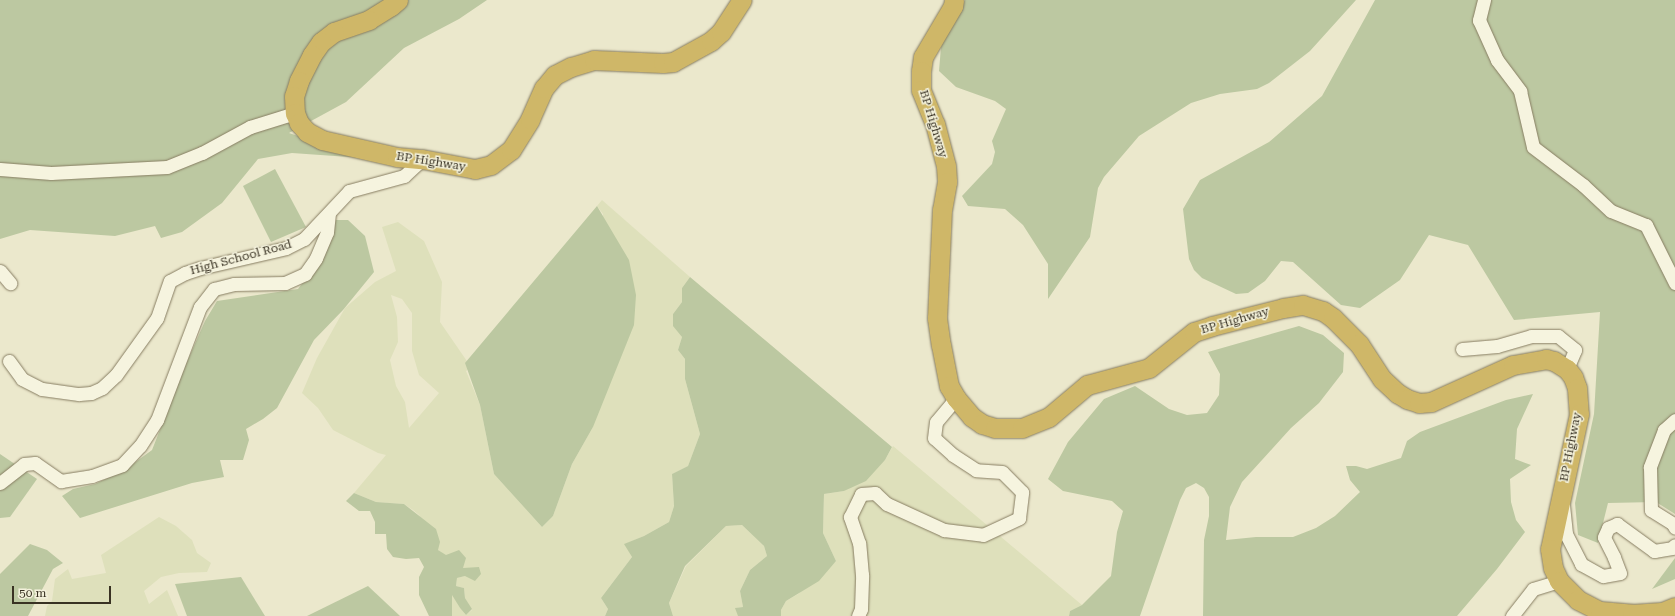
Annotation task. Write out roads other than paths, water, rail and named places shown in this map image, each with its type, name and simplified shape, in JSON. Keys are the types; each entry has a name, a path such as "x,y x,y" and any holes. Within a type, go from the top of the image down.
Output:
{"highway":[{"path":"295,113 294,96 299,81 312,55 321,42 334,32 369,20 398,0"},
{"name":"BP Highway","path":"295,113 299,123 307,132 322,140 397,156 475,169 491,165 511,150 530,119 544,88 555,75 571,67 594,60 673,62 712,41 721,32 742,0"},
{"name":"BP Highway","path":"954,0 953,6 923,58 921,71 922,90 935,124 946,166 947,182 942,209 937,318 949,386 956,398 972,417 982,424 995,428 1022,428 1049,417 1087,385 1149,368 1194,332 1283,308 1303,305 1323,311 1333,318 1359,344 1382,379 1397,393 1407,399 1419,403 1431,402 1513,365 1528,361 1546,359 1554,361 1567,369 1577,388 1580,414 1550,549 1553,568 1559,581 1578,600 1600,611 1632,614 1662,612 1675,607"}],"street":[{"path":"1484,0 1479,20 1497,60 1520,91 1534,147 1583,185 1611,211 1646,225 1675,283"},
{"path":"0,169 51,173 167,166 202,153 250,127 295,113"},
{"name":"High School Road","path":"9,361 22,379 42,389 70,394 91,393 110,381 137,348 157,318 170,281 185,273 200,268 286,248 304,239 329,214 349,190 404,176 422,159"},
{"path":"0,483 24,464 35,463 61,481 92,476 122,465 140,446 157,420 200,307 214,289 234,284 285,283 305,274 316,258 328,232 329,214"},
{"path":"0,271 10,283"},
{"path":"1462,349 1497,346 1531,336 1558,336 1575,350 1567,369"},
{"path":"858,616 861,609 862,575 859,543 850,517 861,494 875,493 887,504 944,530 983,535 1019,518 1022,492 1002,472 976,470 953,455 934,438 936,422 956,398"},
{"path":"1675,420 1664,430 1650,467 1651,510 1672,524 1675,528"},
{"path":"1562,494 1566,534 1581,564 1603,576 1620,573 1604,537 1608,528 1616,524 1654,551 1672,548 1675,545"},
{"path":"1512,616 1533,589 1559,581"}]}
